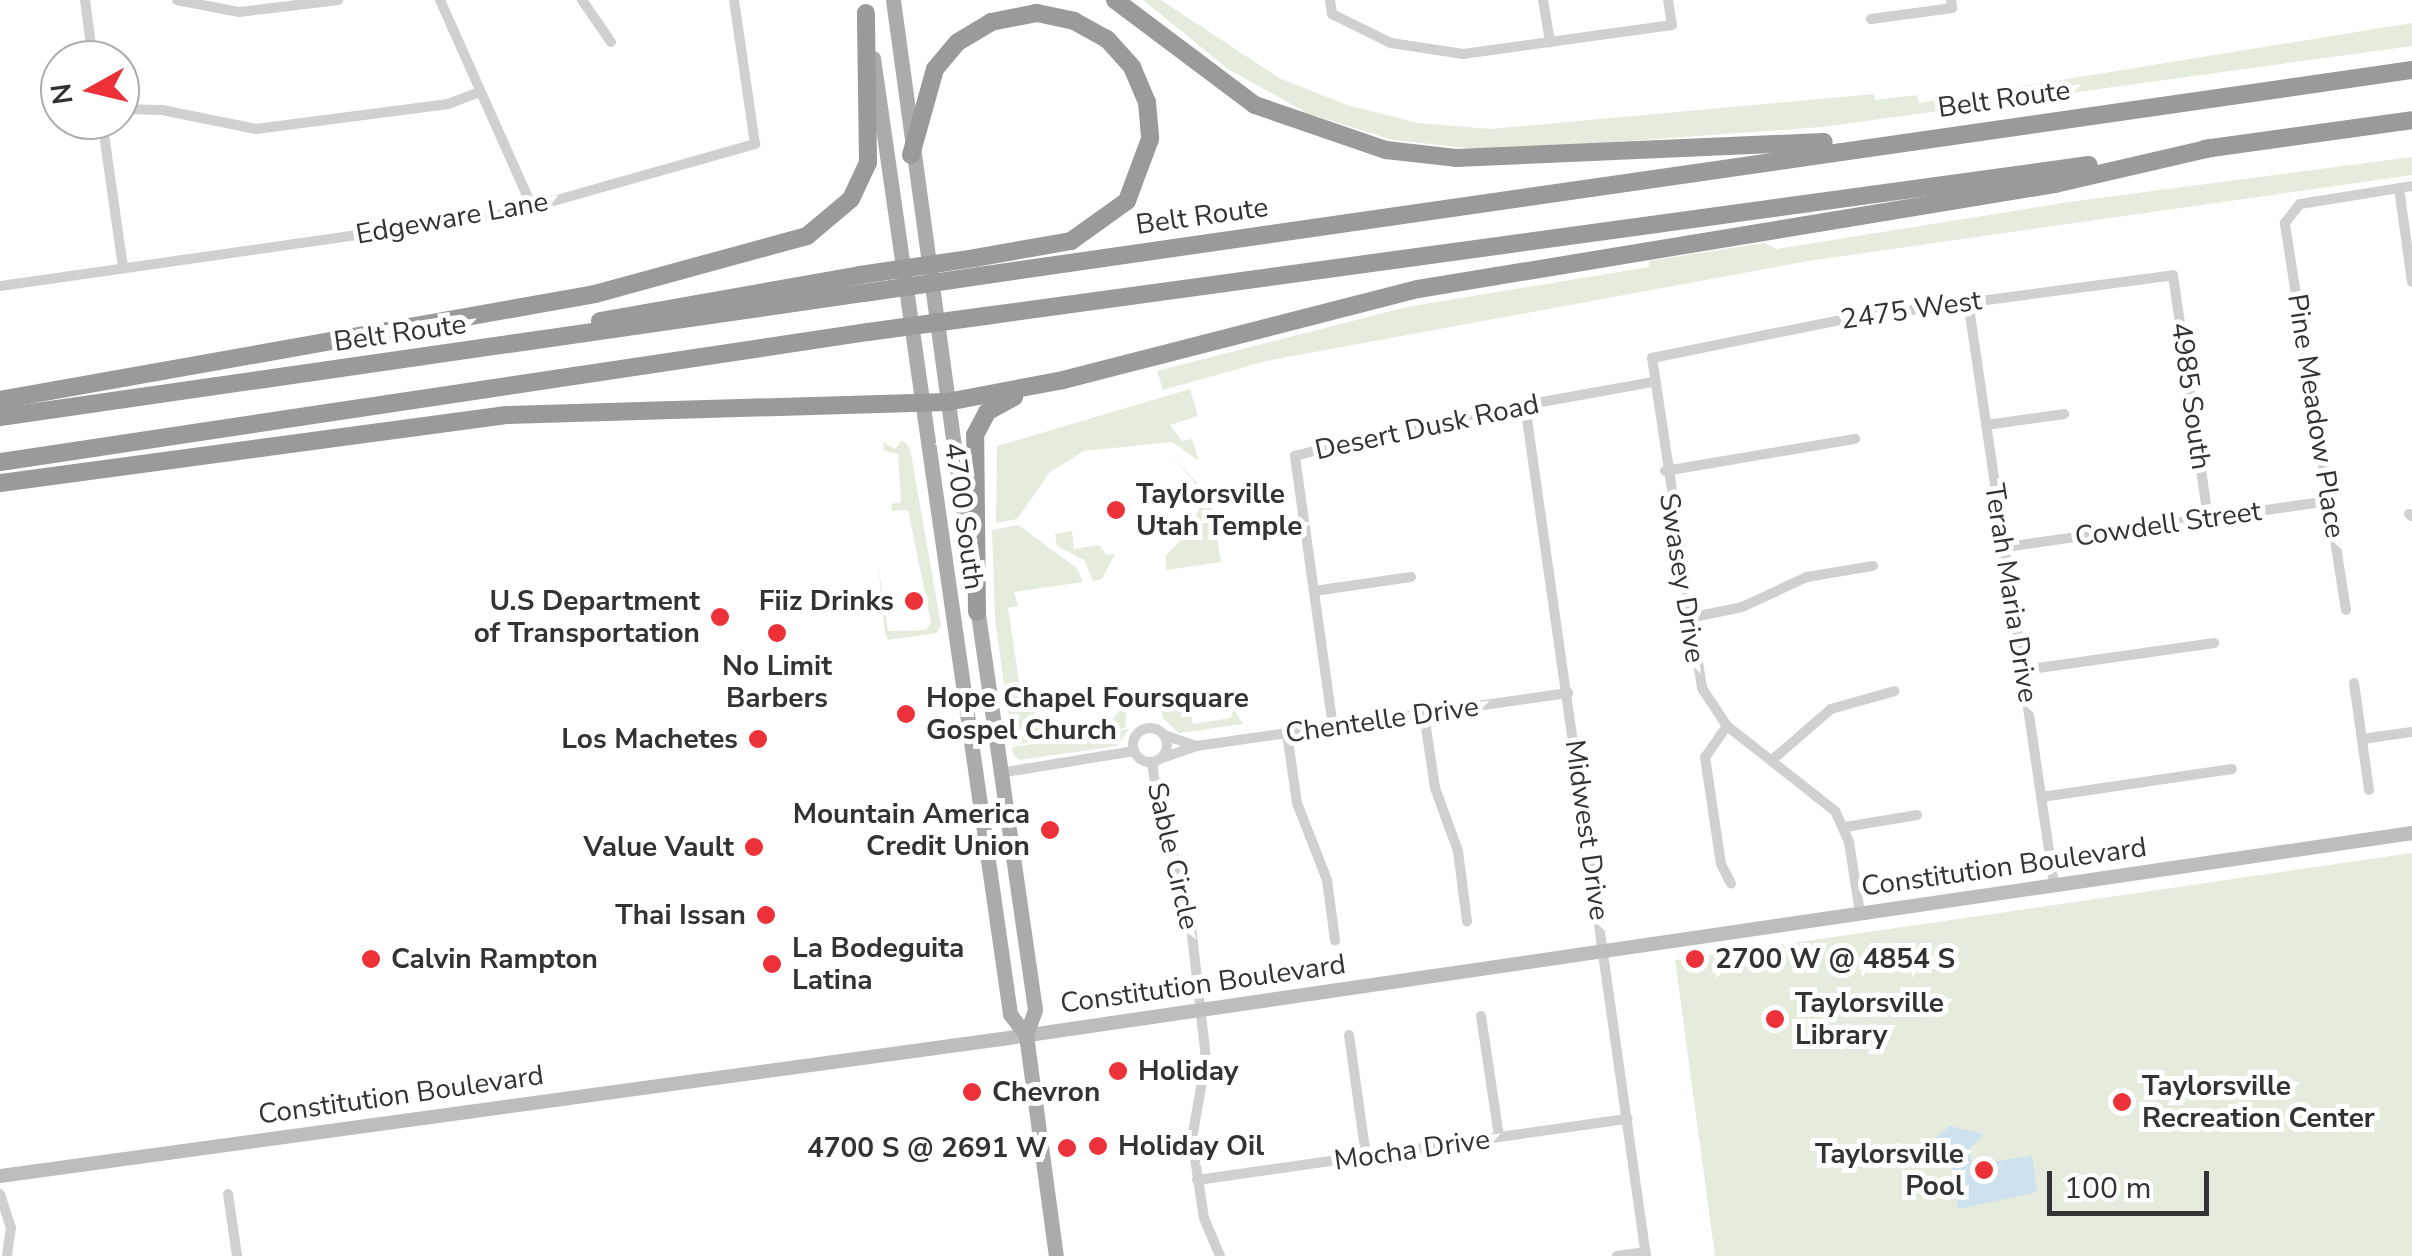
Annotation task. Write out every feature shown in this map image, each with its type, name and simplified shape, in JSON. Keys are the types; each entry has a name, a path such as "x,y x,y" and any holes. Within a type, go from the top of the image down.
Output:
{"highway":[{"path":"1115,0 1255,106 1386,150 1502,157 1924,138"},
{"path":"0,400 594,294 807,236 851,199 868,164 865,6"},
{"path":"911,155 934,69 958,42 990,22 1028,14 1065,18 1100,33 1132,67 1147,102 1150,140 1127,201 1071,241 977,267"},
{"name":"Belt Route","path":"0,418 541,340 977,267 2412,70"},
{"path":"0,462 868,332 2412,120"},
{"path":"0,484 506,415 947,402 1064,380 1418,289 2055,184 2211,148"},
{"path":"977,612 976,428 998,404 1064,380"}],"main road":[{"name":"4700 South","path":"893,0 911,155 1035,1010 1026,1035 1056,1256"},
{"name":"4700 South","path":"865,6 1010,1014 1026,1035"},
{"name":"Constitution Boulevard","path":"0,1176 1026,1035 2412,833"}],"street":[{"path":"84,0 90,40"},
{"path":"178,0 239,12 338,0"},
{"path":"440,0 532,207"},
{"path":"582,0 611,42"},
{"name":"Edgeware Lane","path":"0,286 532,207 755,144 734,0"},
{"path":"1330,0 1332,14 1391,43 1437,54 1672,25 1668,0"},
{"path":"1544,0 1550,42"},
{"path":"1871,19 1952,8 1951,0"},
{"path":"140,111 273,128 448,104 480,92"},
{"path":"105,140 124,268"},
{"path":"2412,186 2399,188 2412,282"},
{"name":"Pine Meadow Place","path":"2346,610 2285,222 2300,204 2399,188"},
{"name":"2475 West","path":"1652,358 1968,301 2173,274"},
{"name":"4985 South","path":"2173,274 2208,518"},
{"name":"Terah Maria Drive","path":"1968,301 2054,884"},
{"name":"Swasey Drive","path":"1652,358 1665,471 1702,688 1727,726 1823,798 1845,827"},
{"name":"Desert Dusk Road","path":"1333,726 1294,456 1525,405 1652,382"},
{"name":"Midwest Drive","path":"1525,405 1646,1254"},
{"path":"1986,425 2064,414"},
{"path":"1665,471 1855,439"},
{"name":"Cowdell Street","path":"2006,547 2330,501"},
{"path":"1689,618 1742,607 1806,577 1873,566"},
{"path":"1314,590 1411,577"},
{"path":"2024,670 2214,644"},
{"path":"2354,682 2369,790"},
{"path":"1772,760 1831,709 1895,692"},
{"name":"Chentelle Drive","path":"1157,760 1196,746 1568,694"},
{"path":"1424,714 1435,788 1458,851 1467,922"},
{"path":"1727,726 1705,757 1721,864 1731,884"},
{"path":"1000,773 1134,750 1157,760 1164,734 1144,729 1134,750"},
{"path":"2362,739 2412,732"},
{"path":"1287,733 1298,803 1327,880 1335,940"},
{"name":"Chentelle Drive","path":"1164,734 1196,746"},
{"name":"Sable Circle","path":"1157,760 1162,828 1184,879 1206,1058 1192,1139 1197,1180 1220,1256"},
{"path":"2042,796 2232,770"},
{"path":"1860,913 1845,827 1918,815"},
{"path":"1481,1016 1498,1138"},
{"path":"1349,1035 1366,1156"},
{"name":"Mocha Drive","path":"1197,1180 1628,1120"},
{"path":"0,1194 10,1227 2,1236 7,1256"},
{"path":"228,1194 237,1256"},
{"path":"1618,1256 1646,1254"}],"shaded area":[{"path":"1143,0 1161,0 1279,78 1347,105 1418,123 1491,129 1874,94 1875,100 1917,95 1919,103 2412,23 2412,46 1822,127 1495,151 1393,140 1309,114 1228,69"},
{"path":"2412,157 2412,175 1808,261 1266,361 1163,390 1157,371 1407,307 1649,267 1649,261 1764,243 1777,249 2069,202"},
{"path":"1190,389 1198,416 1170,425 1182,441 1192,439 1199,461 1172,442 1084,451 1050,472 1017,519 996,523 997,446"},
{"path":"902,440 910,448 941,625 937,633 888,640 878,564 888,631 926,630 931,623 908,510 892,511 891,504 901,502 898,454 884,451 883,442 895,449"},
{"path":"1170,454 1210,497 1221,562 1166,570 1166,555 1189,532 1199,509 1194,482"},
{"path":"1018,525 1077,568 1083,582 1014,592 1018,606 1008,608 1020,688 1030,687 1035,716 1048,732 1106,728 1128,699 1125,728 1012,745 995,618 992,530"},
{"path":"1072,531 1074,549 1099,545 1107,555 1115,554 1102,579 1093,581 1084,560 1057,546 1055,534"},
{"path":"1159,693 1191,714 1193,724 1231,718 1233,708 1243,724 1179,733 1163,718"},
{"path":"1129,729 1117,746 1019,760 1013,754 1012,747"},
{"path":"2412,853 2412,1256 1715,1256 1675,960"}],"water":[{"path":"1950,1126 1984,1134 1969,1149 1972,1165 2032,1156 2037,1192 1958,1209 1952,1168 1965,1164 1951,1165 1950,1156 1964,1156 1963,1150 1948,1152 1930,1142"}],"place":[{"name":"Taylorsville Utah Temple","path":"1116,510"},
{"name":"Fiiz Drinks","path":"914,601"},
{"name":"U.S Department of Transportation","path":"720,617"},
{"name":"No Limit Barbers","path":"777,633"},
{"name":"Hope Chapel Foursquare Gospel Church","path":"906,714"},
{"name":"Los Machetes","path":"758,739"},
{"name":"Mountain America Credit Union","path":"1050,830"},
{"name":"Value Vault","path":"754,847"},
{"name":"Thai Issan","path":"766,915"},
{"name":"Calvin Rampton","path":"371,959"},
{"name":"2700 W @ 4854 S","path":"1695,959"},
{"name":"La Bodeguita Latina","path":"772,964"},
{"name":"Taylorsville Library","path":"1775,1019"},
{"name":"Holiday","path":"1118,1071"},
{"name":"Chevron","path":"972,1092"},
{"name":"Taylorsville Recreation Center","path":"2122,1102"},
{"name":"Holiday Oil","path":"1098,1146"},
{"name":"4700 S @ 2691 W","path":"1067,1148"},
{"name":"Taylorsville Pool","path":"1984,1170"}]}
